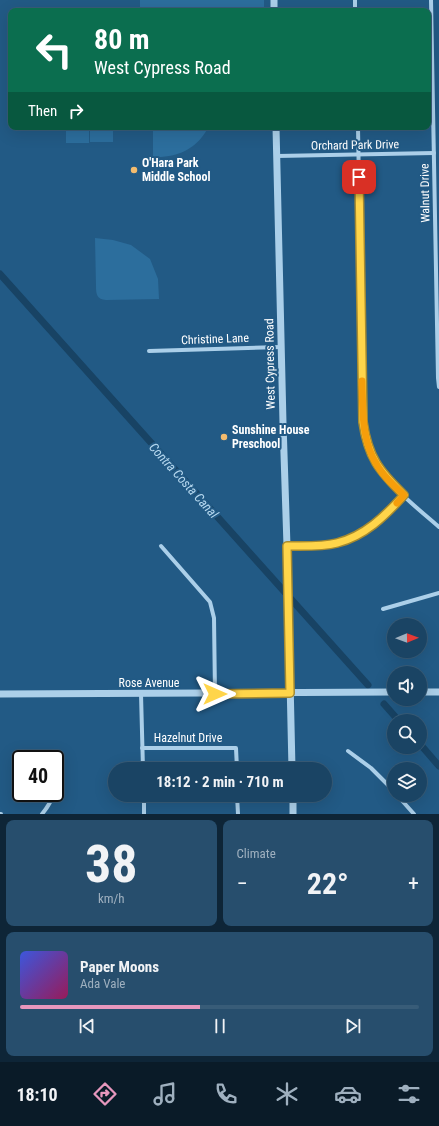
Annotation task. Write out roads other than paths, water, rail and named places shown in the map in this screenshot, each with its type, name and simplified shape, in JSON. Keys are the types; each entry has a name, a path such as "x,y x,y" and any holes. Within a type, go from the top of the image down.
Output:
{"street":[{"name":"Walnut Drive","path":"431,0 439,386"},
{"name":"West Cypress Road","path":"276,130 292,762"},
{"path":"358,130 363,422 365,437 369,451 377,466 386,478 439,527"},
{"name":"Orchard Park Drive","path":"276,156 434,154"},
{"name":"Christine Lane","path":"149,351 281,347"},
{"path":"287,546 324,545 349,539 375,525 404,495"},
{"path":"161,546 210,602 214,618 215,694"},
{"path":"383,609 439,593"},
{"name":"Rose Avenue","path":"0,694 387,692"},
{"path":"427,692 439,692"},
{"path":"141,694 143,762"},
{"name":"Hazelnut Drive","path":"142,748 236,748 237,762"},
{"path":"348,751 371,768 387,784"},
{"path":"42,814 51,802"},
{"path":"144,802 144,814"},
{"path":"237,802 238,814"},
{"path":"293,802 293,814"},
{"path":"403,802 414,814"}],"waterway":[{"name":"Contra Costa Canal","path":"0,274 368,685"},
{"name":"Contra Costa Canal","path":"384,704 393,714"},
{"name":"Contra Costa Canal","path":"427,752 439,766"}],"place":[{"name":"O'Hara Park Middle School","path":"134,170"},
{"name":"Sunshine House Preschool","path":"224,437"}]}
